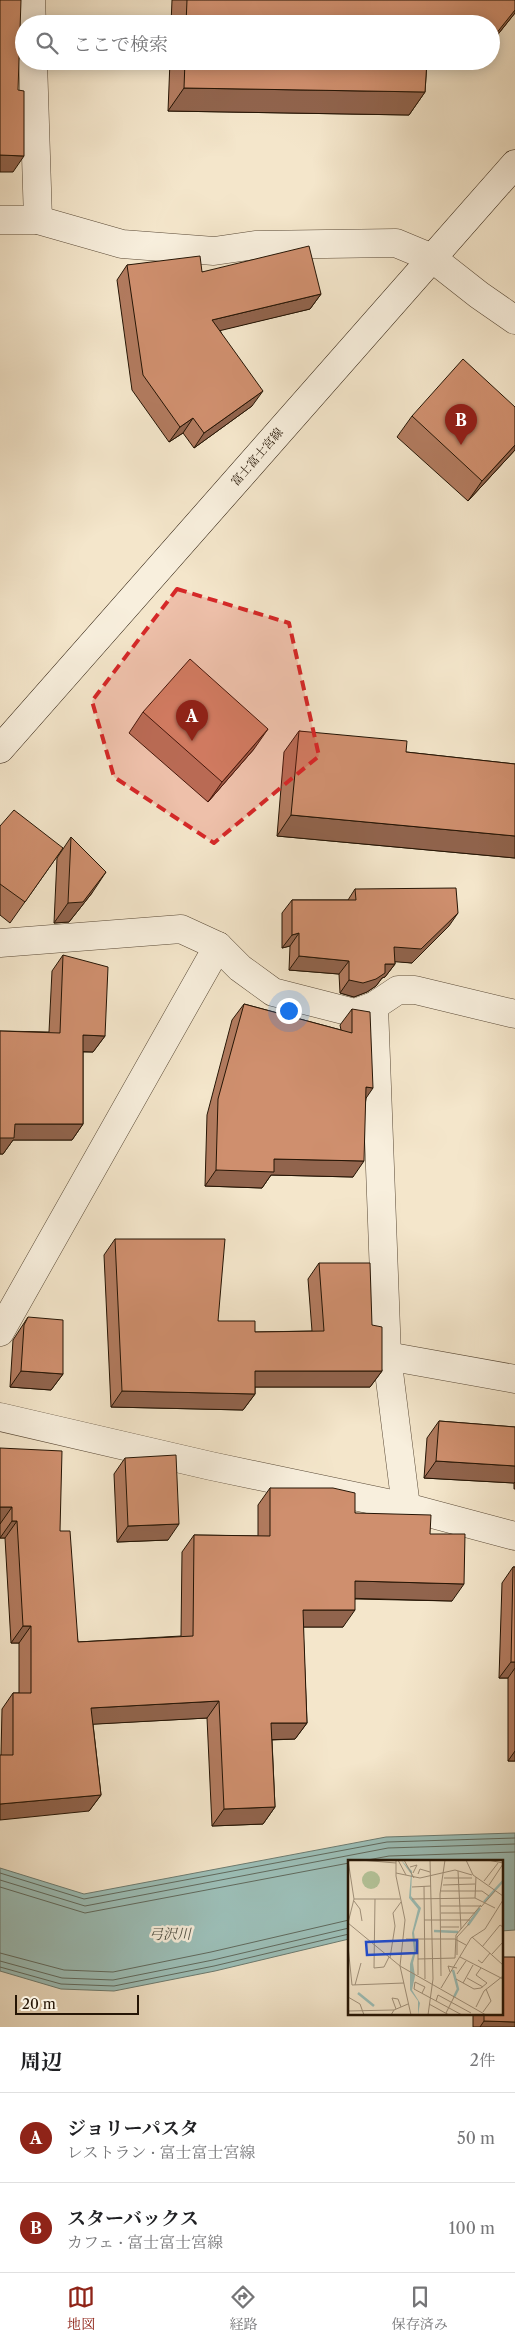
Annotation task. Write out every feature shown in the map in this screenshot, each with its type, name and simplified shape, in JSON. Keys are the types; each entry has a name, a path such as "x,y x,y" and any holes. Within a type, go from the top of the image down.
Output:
{"street":[{"path":"31,0 32,15"},
{"path":"33,70 38,220"},
{"name":"富士富士宮線","path":"0,749 515,164"},
{"path":"0,220 38,220 122,244 214,251 255,245 396,243 432,258 479,295 515,320"},
{"path":"0,943 181,929 218,946 240,968 273,992 355,1013 374,1006 398,990 415,990 515,1014"},
{"path":"0,1332 218,946"},
{"path":"374,1006 387,1356 406,1507"},
{"path":"387,1356 515,1379"},
{"path":"0,1417 211,1466 406,1507 515,1536"}],"highlighted area":[{"path":"177,589 289,623 319,756 214,843 114,777 92,701"}],"water":[{"name":"弓沢川","path":"515,1833 515,1930 502,1931 502,1860 348,1860 348,1939 215,1971 114,1991 61,1989 0,1971 0,1868 84,1894 386,1837"}],"building":[{"path":"0,0 21,0 20,15 15,15 15,70 19,70 18,90 24,91 24,156 0,155"},
{"path":"187,0 515,0 515,10 500,29 500,15 186,15"},
{"path":"185,70 426,70 425,92 184,88"},
{"path":"309,246 321,294 212,320 263,391 204,433 193,418 180,427 143,375 127,265 200,256 202,272"},
{"path":"463,359 515,407 515,445 482,481 412,416"},
{"path":"190,659 268,729 222,782 143,712"},
{"path":"299,731 407,741 406,752 515,764 515,836 291,815"},
{"path":"14,810 63,848 25,902 0,884 0,826"},
{"path":"71,837 106,872 83,902 68,903"},
{"path":"456,888 458,913 421,949 394,947 395,964 385,964 385,973 376,979 363,983 349,980 349,961 299,956 299,933 292,935 292,900 356,900 355,889"},
{"path":"63,955 108,967 105,1036 83,1035 83,1124 15,1124 14,1138 0,1138 0,1031 60,1033"},
{"path":"244,1004 352,1033 352,1009 370,1012 373,1088 366,1087 364,1161 274,1159 274,1172 216,1170 218,1099"},
{"path":"115,1239 225,1239 218,1321 255,1321 255,1332 324,1331 319,1263 370,1263 372,1325 382,1327 382,1371 255,1371 255,1394 122,1391"},
{"path":"28,1317 63,1320 63,1374 21,1371 24,1325"},
{"path":"439,1421 515,1427 515,1466 436,1461"},
{"path":"0,1448 62,1451 60,1531 70,1531 78,1642 193,1636 194,1535 270,1536 270,1488 333,1488 355,1493 355,1513 431,1515 430,1534 465,1534 464,1584 355,1581 355,1610 303,1610 307,1723 271,1723 275,1807 224,1809 219,1701 91,1708 101,1795 0,1804 0,1755 13,1755 13,1693 31,1693 31,1626 23,1626 17,1521 12,1521 12,1507 0,1507"},
{"path":"176,1455 179,1524 128,1526 125,1458"},
{"path":"513,1567 515,1567 515,1662 511,1662"},
{"path":"502,1957 515,1957 515,2022 484,2021 484,2014 502,2014"}],"place":[{"name":"スターバックス","path":"461,445"},
{"name":"ジョリーパスタ","path":"192,741"}]}
